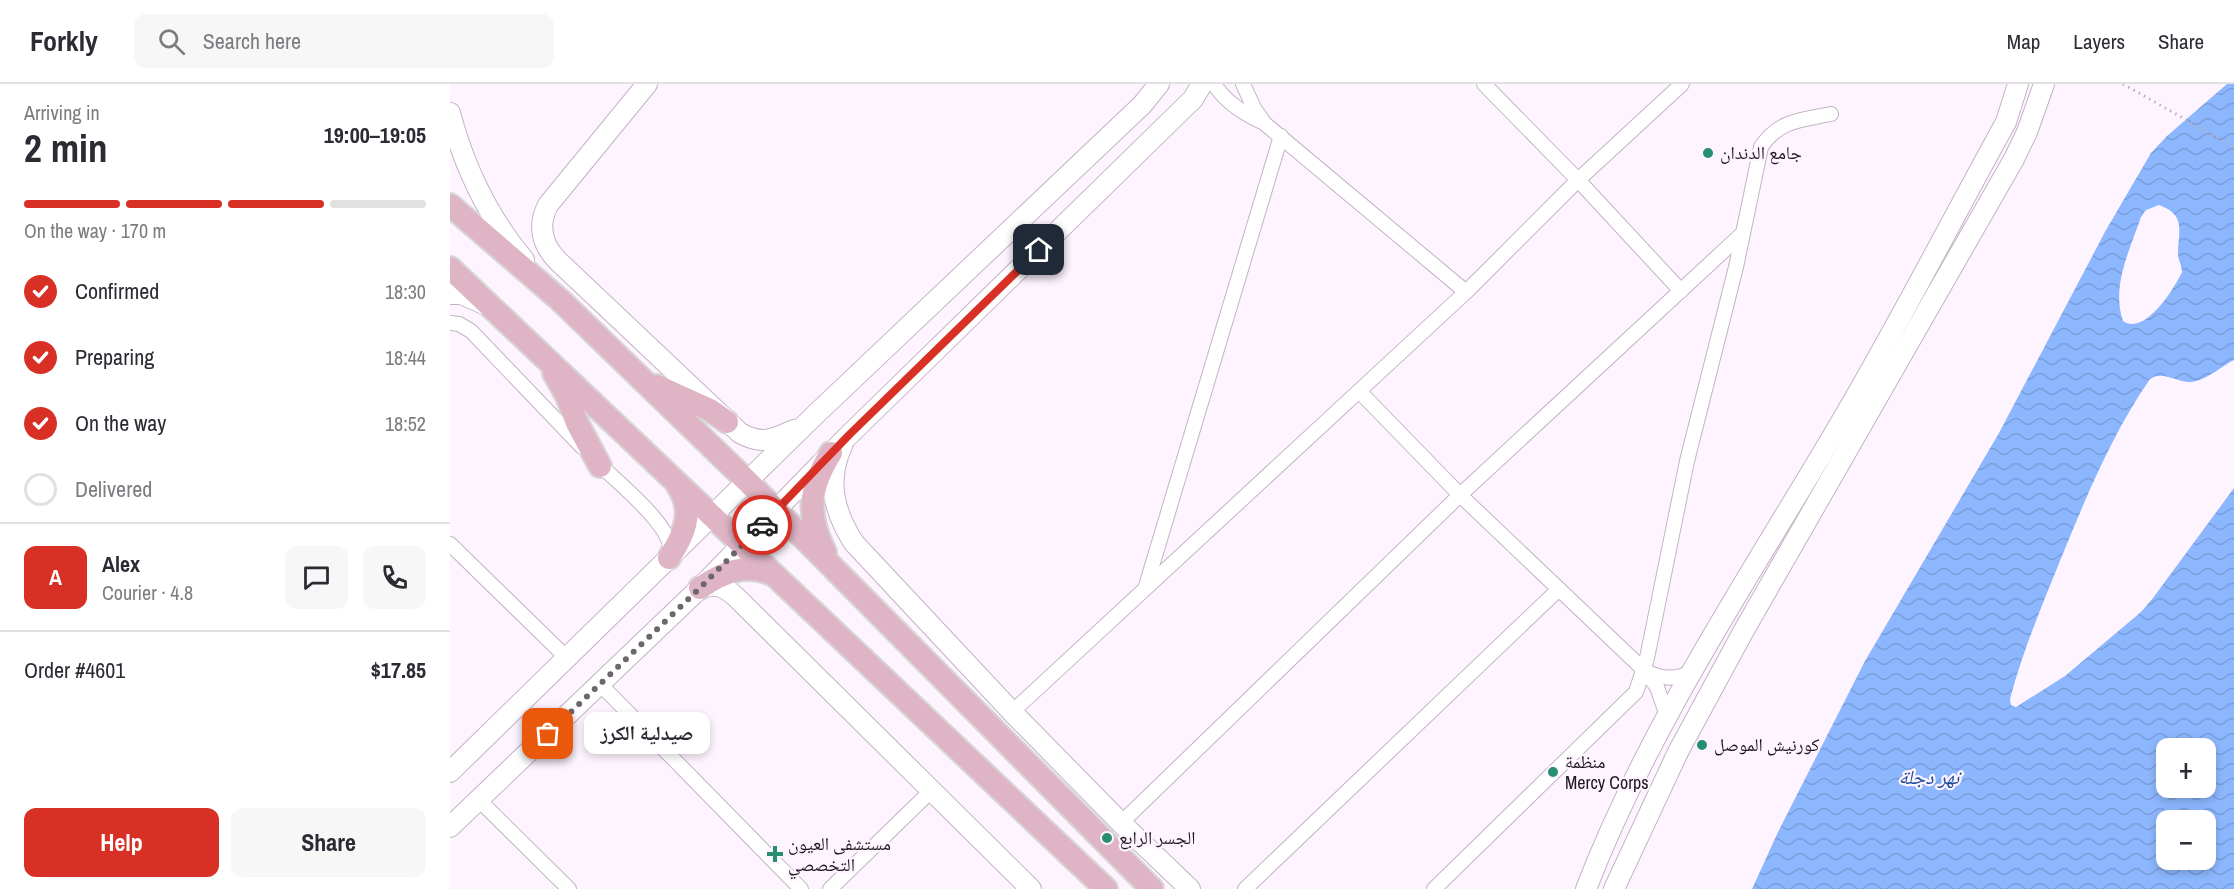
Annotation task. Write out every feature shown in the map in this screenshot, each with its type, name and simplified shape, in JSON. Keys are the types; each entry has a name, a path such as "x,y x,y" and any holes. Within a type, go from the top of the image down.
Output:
{"main road":[{"path":"450,205 546,288 777,510 1152,889"},
{"path":"450,268 1106,889"},
{"path":"529,341 559,381 577,423 600,466"},
{"path":"632,371 670,393 710,410 727,422"},
{"path":"831,453 820,471 813,491 812,514 817,536 827,556 842,575"},
{"path":"662,467 680,488 686,500 688,513 681,537 669,558"},
{"path":"700,588 729,572 745,568 762,570 784,582"}],"street":[{"path":"647,84 548,205 542,221 543,239 547,248 740,434 759,441 779,437 809,421"},
{"path":"450,771 809,421 1142,105 1160,84"},
{"path":"450,827 700,588 850,434 1193,99 1202,84"},
{"path":"1214,84 1230,103 1281,136 1466,292"},
{"path":"1243,84 1264,123"},
{"path":"1484,84 1578,180 1681,291"},
{"path":"1012,712 1466,292 1578,180 1682,84"},
{"path":"1586,889 1618,811 1667,716 1837,429 2006,122 2018,84"},
{"path":"1614,889 1678,752 1743,632 2013,159 2027,132 2044,84"},
{"path":"450,113 470,171 495,220 510,244 546,288"},
{"path":"1434,889 1636,692 1644,670 1687,461 1743,233 1761,147 1768,136 1779,127 1831,114"},
{"path":"1146,588 1281,136"},
{"path":"1121,823 1460,495 1743,233"},
{"path":"450,294 461,294 475,299 496,311"},
{"path":"450,323 459,324 471,331 600,466 660,524 670,543 669,558"},
{"path":"1359,391 1460,495 1644,670 1657,687 1667,716"},
{"path":"850,434 841,447 835,463 832,485 835,506 847,533 868,560 1012,712 1121,823 1190,889"},
{"path":"450,544 567,658"},
{"path":"700,588 711,584 728,589 1031,889"},
{"path":"1245,889 1559,589"},
{"path":"1644,670 1664,678 1674,678 1693,671"},
{"path":"600,684 801,889"},
{"path":"830,889 931,791"},
{"path":"478,800 569,889"}],"path":[{"path":"2123,84 2234,147"}],"water":[{"name":"نهر دجلة","path":"2227,84 2234,84 2234,360 2196,381 2155,376 2150,379 2136,400 2112,443 2062,556 2034,627 2010,699 2011,705 2016,707 2065,676 2141,612 2234,488 2234,889 1752,889 1778,832 1865,661 1999,433 2106,230 2151,153 2167,136","holes":["2159,205 2174,214 2179,225 2178,256 2182,272 2166,299 2149,317 2132,324 2123,321 2119,295 2123,268 2141,217 2146,210"]}],"way so far":[{"path":"548,734 762,525"}],"place":[{"name":"جامع الدندان","path":"1708,153"},
{"name":"صيدلية الكرز","path":"548,734"},
{"name":"كورنيش الموصل","path":"1702,745"},
{"name":"منظمة Mercy Corps","path":"1553,772"},
{"name":"الجسر الرابع","path":"1107,838"},
{"name":"مستشفى العيون التخصصي","path":"775,854"}],"route":[{"path":"762,525 850,434 1039,250"}]}
